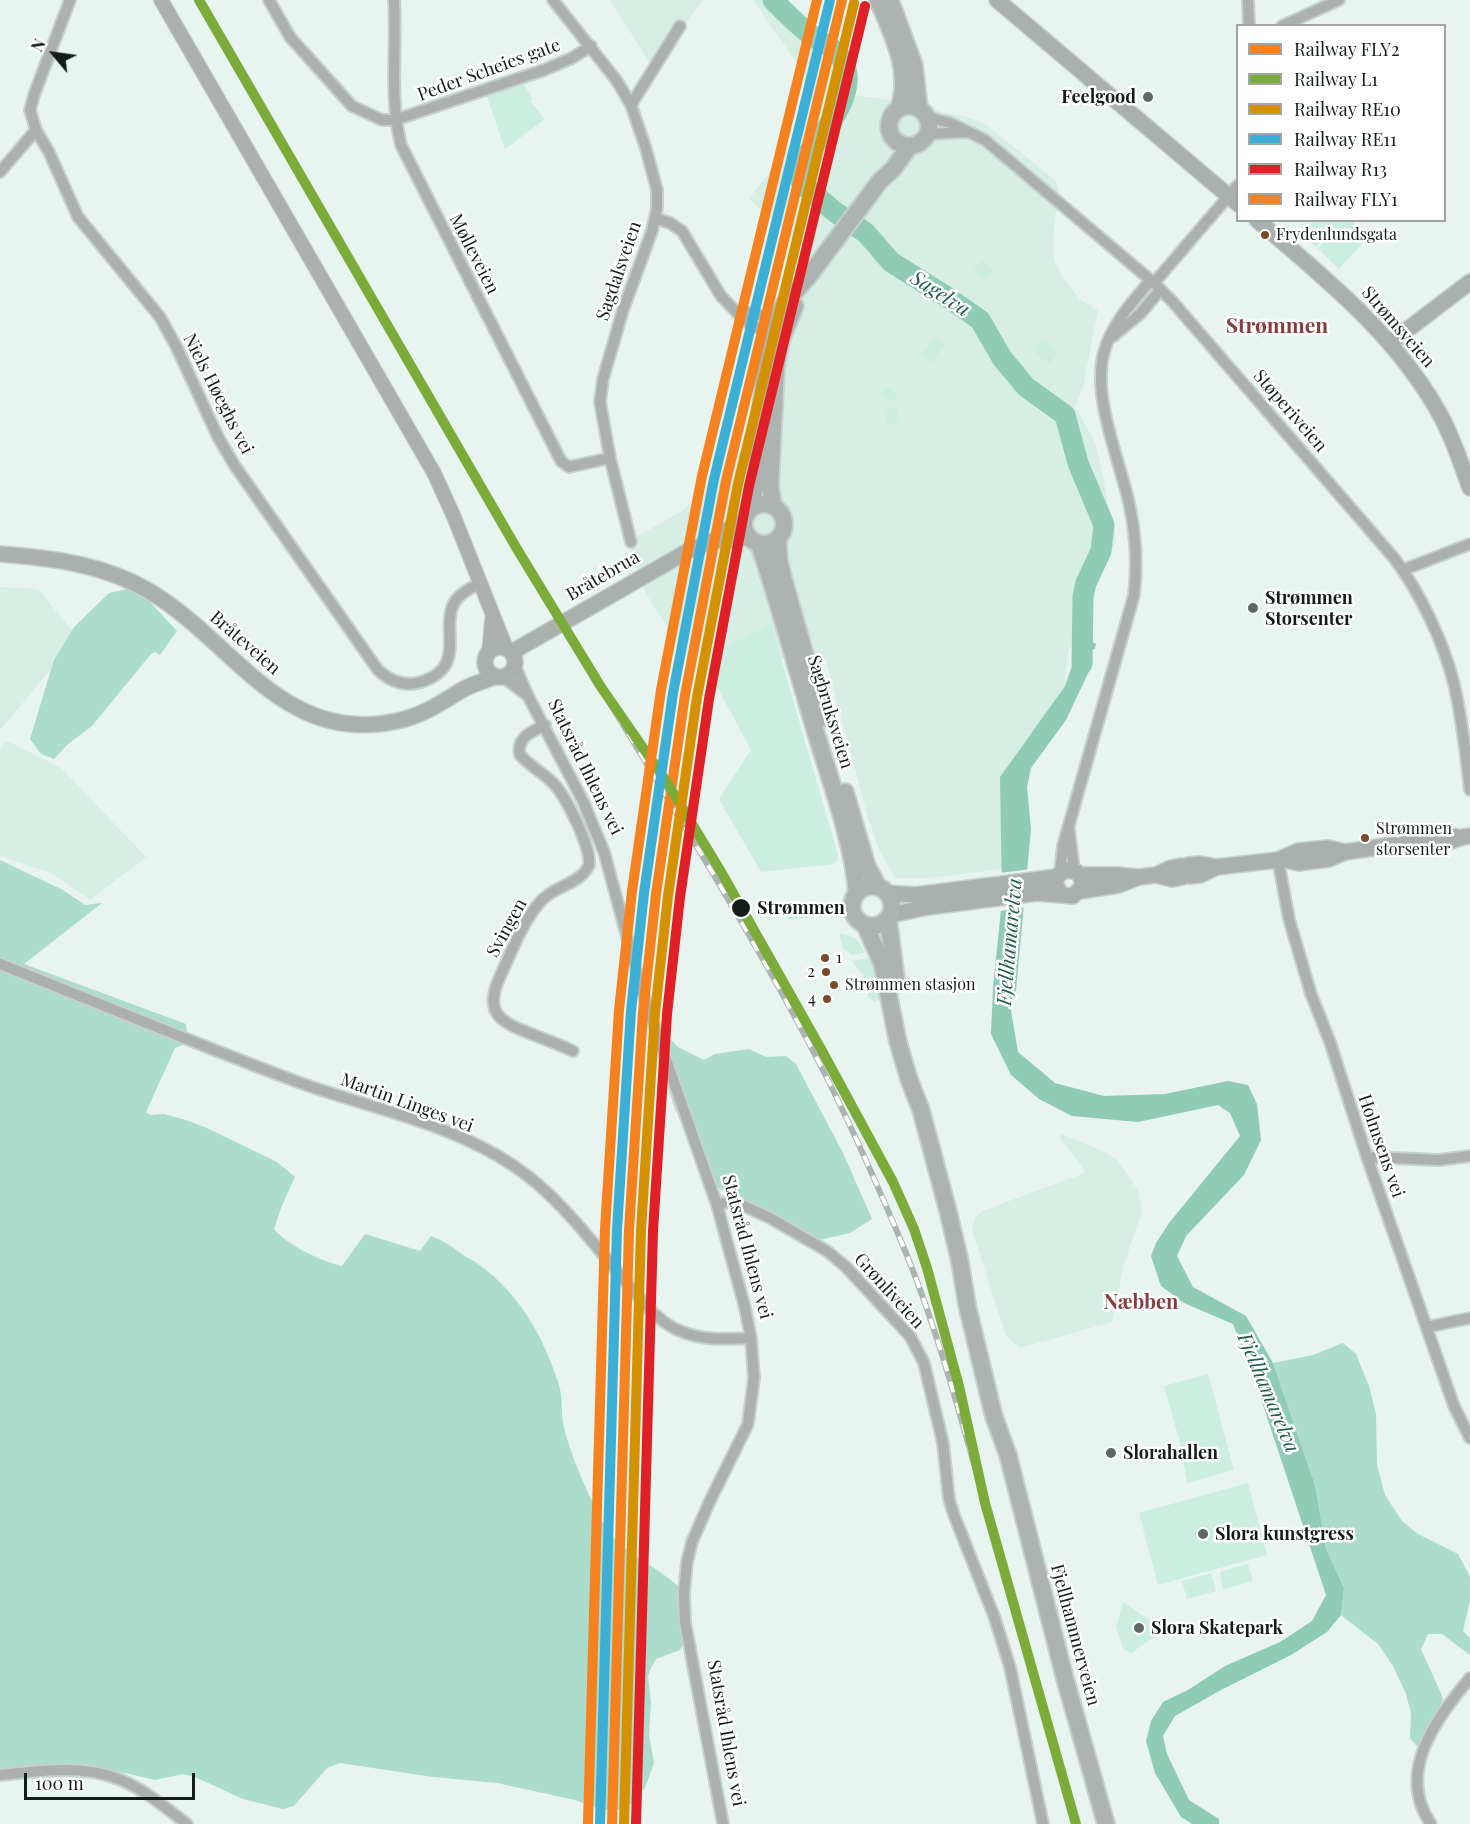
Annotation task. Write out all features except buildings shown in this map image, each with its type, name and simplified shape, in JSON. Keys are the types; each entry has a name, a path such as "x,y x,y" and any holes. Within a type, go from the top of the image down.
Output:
{"main road":[{"path":"878,0 897,49 903,72 904,88 899,108 889,121 889,130 898,143 910,146"},
{"path":"748,514 763,504 772,505 781,512 785,521 784,531 778,540 769,544 753,540 745,530 748,514 755,486 765,358 783,306 808,278 876,187 910,146 920,142 929,128 923,113 914,65 890,0"},
{"path":"1002,1 1234,195"},
{"path":"899,108 909,106 923,113"},
{"path":"876,187 892,137"},
{"name":"Strømsveien","path":"1259,222 1345,295 1390,343 1417,377 1449,433 1467,471 1470,488"},
{"path":"1390,343 1470,282"},
{"path":"772,505 770,486 777,328"},
{"name":"Bråtebrua","path":"511,655 530,640 675,557 716,540 748,514"},
{"name":"Bråtebrua","path":"716,540 753,540"},
{"name":"Sagbruksveien","path":"753,540 773,587 837,804 854,870 855,896"},
{"name":"Sagbruksveien","path":"778,540 784,581 867,866 883,890"},
{"name":"Bråteveien","path":"0,554 77,564 104,570 128,580 174,608 281,700 324,719 359,725 398,721 425,712 465,688 500,676"},
{"path":"487,658 496,647 511,655 511,673 500,676"},
{"name":"Bråteveien","path":"465,688 487,658"},
{"name":"Statsråd Ihlens vei","path":"487,658 489,671 500,676"},
{"path":"1036,887 1073,896 1080,891 1119,885 1138,878 1156,875 1172,879 1198,864 1217,867 1280,860 1299,863 1329,859 1345,852 1400,844 1414,837 1442,834 1463,836"},
{"path":"998,891 889,917 878,926 860,921 852,909 855,896 866,887 915,895 1036,887 1068,874 1118,875 1138,878"},
{"path":"1068,874 1083,883 1080,891"},
{"path":"1061,894 1056,888 1068,874"},
{"path":"883,890 892,903 889,917"},
{"name":"Fjellhammerveien","path":"889,917 893,962 918,1077 921,1110"},
{"name":"Fjellhammerveien","path":"860,921 882,963 898,1042 921,1110 960,1263 967,1305 990,1400 1008,1455 1064,1675 1106,1824"}],"street":[{"name":"Niels Høeghs vei","path":"70,0 30,110 36,130 49,152 78,217 160,317 177,348 218,437 235,466 378,670 393,680 409,684 423,682 436,675 446,662 451,650 451,620 454,603 463,593 480,583"},
{"name":"Statsråd Ihlens vei","path":"161,0 428,461 450,508 492,617 528,696 583,801 604,852 641,988 717,1205 745,1308 751,1338 754,1378 748,1424 696,1533 687,1562 684,1593 685,1622 723,1824"},
{"path":"269,0 290,37 352,106 382,120 395,120"},
{"name":"Mølleveien","path":"394,0 393,95 395,120 401,145 561,461 569,466 610,458"},
{"name":"Sagdalsveien","path":"554,0 591,46 632,105 657,190 655,218 648,245 622,310 603,379 600,402 610,458 631,542"},
{"path":"1248,0 1249,24"},
{"path":"1286,24 1339,0"},
{"path":"632,105 680,26"},
{"name":"Peder Scheies gate","path":"395,120 544,70 572,58 591,46"},
{"name":"Støperiveien","path":"923,113 985,140 1155,284 1329,481 1403,570 1433,627 1454,684 1470,790"},
{"path":"0,172 36,130"},
{"path":"927,134 968,132"},
{"path":"1068,874 1069,827 1134,595 1136,576 1131,513 1110,432 1104,400 1102,359 1110,339 1141,313 1155,284 1234,195"},
{"path":"655,218 670,223 682,231 721,296 737,311 755,313 777,328"},
{"path":"1403,570 1470,544"},
{"name":"Statsråd Ihlens vei","path":"487,658 492,617"},
{"name":"Statsråd Ihlens vei","path":"500,676 528,696"},
{"name":"Svingen","path":"545,725 523,738 519,746 520,755 554,783 563,794 588,852 589,865 584,875 547,895 536,908 494,990 493,1004 495,1011 504,1022 573,1051"},
{"name":"Holmsens vei","path":"1280,860 1289,919 1311,994 1454,1406 1470,1438"},
{"name":"Martin Linges vei","path":"0,964 295,1081 436,1128 499,1156 535,1181 556,1200 646,1304 672,1328 705,1338 751,1338"},
{"path":"1367,1157 1439,1160 1470,1156"},
{"name":"Grønliveien","path":"717,1205 728,1202 742,1205 770,1218 827,1251 846,1267 897,1320 918,1349 924,1363 943,1443 948,1493 954,1515 994,1616 1010,1667 1043,1824"},
{"path":"1427,1327 1470,1318"},
{"path":"1431,1824 1418,1796 1422,1755 1435,1723 1470,1678"},
{"path":"0,1776 47,1770 102,1774 122,1780 150,1796 187,1824"}],"shaded area":[{"path":"610,0 703,0 653,68"},
{"path":"753,0 771,0 804,31 845,61 846,94 932,106 940,112 967,117 985,124 1055,180 1059,191 1053,237 1054,261 1066,282 1080,299 1098,311 1083,387 1075,407 1096,444 1116,541 1085,604 1078,635 1068,651 1065,686 1000,777 1002,869 928,878 896,878 880,852 868,818 826,661 685,653 646,594 627,542 682,511 698,497 714,476 738,455 754,435 772,333 815,258 749,199 800,131 805,75"},
{"path":"522,81 532,98 530,101 545,119 505,149 486,94"},
{"path":"1312,222 1352,222 1369,236 1339,269 1318,249 1324,242 1330,241 1329,234 1323,234 1322,240 1316,247 1302,234"},
{"path":"983,260 994,270 984,281 973,271"},
{"path":"935,337 945,345 931,363 921,355"},
{"path":"1043,339 1058,353 1049,364 1035,352 1035,348"},
{"path":"891,387 897,397 895,400 884,398 883,391"},
{"path":"892,407 897,410 900,421 887,425 885,412"},
{"path":"0,587 38,589 74,633 52,668 0,730"},
{"path":"136,587 177,631 160,655 155,652 151,654 92,726 68,744 54,759 41,754 30,739 54,660 74,627 109,593"},
{"path":"771,624 838,855 833,864 761,872 719,799 751,750 702,659"},
{"path":"7,741 61,768 146,857 90,900 51,873 0,856 0,748"},
{"path":"0,860 63,890 85,905 102,903 24,964 186,1024 188,1043 175,1048 146,1112 151,1115 164,1114 207,1128 277,1162 295,1177 274,1229 280,1235 305,1252 342,1266 365,1234 420,1251 431,1236 447,1244 493,1276 506,1288 528,1317 552,1365 560,1387 563,1423 570,1448 603,1522 609,1532 624,1547 680,1588 685,1641 680,1650 656,1659 648,1676 651,1702 649,1735 654,1763 645,1788 628,1807 602,1810 575,1800 497,1783 433,1777 340,1763 327,1768 294,1806 283,1809 243,1799 195,1777 183,1774 155,1780 86,1764 0,1775"},
{"path":"809,910 808,918 789,920 786,918 789,912"},
{"path":"842,933 856,939 865,950 864,953 853,955 843,949 839,935"},
{"path":"876,957 881,999 875,1002 868,997 863,975 852,961"},
{"path":"649,1027 662,1031 678,1047 704,1060 715,1054 749,1049 766,1057 786,1056 796,1064 843,1153 872,1219 850,1233 815,1241 716,1187 675,1109"},
{"path":"1062,1134 1107,1153 1118,1161 1138,1190 1142,1211 1124,1264 1112,1322 1020,1348 1006,1336 972,1230 975,1218 982,1211 1085,1173 1059,1137"},
{"path":"1343,1343 1356,1354 1369,1386 1376,1414 1377,1465 1385,1495 1402,1521 1418,1534 1458,1554 1470,1577 1470,1600 1463,1631 1470,1638 1470,1655 1442,1634 1428,1634 1421,1649 1443,1698 1427,1758 1410,1738 1411,1713 1406,1694 1393,1666 1378,1644 1341,1615 1344,1588 1326,1549 1315,1485 1273,1363 1313,1355"},
{"path":"1208,1374 1234,1470 1187,1483 1181,1446 1164,1386"},
{"name":"Slora kunstgress","path":"1248,1483 1267,1555 1158,1585 1139,1513"},
{"path":"1248,1564 1253,1581 1223,1589 1220,1572"},
{"path":"1211,1573 1216,1591 1187,1599 1182,1581"},
{"name":"Slora Skatepark","path":"1123,1602 1164,1630 1131,1653 1124,1650 1116,1627"}],"water":[{"name":"Fjellhamarelva","path":"1082,636 1096,644 1091,667 1066,720 1031,768 1027,787 1031,829 1016,990 1010,1005 1018,1052 1055,1083 1104,1096 1165,1094 1228,1081 1248,1085 1257,1104 1261,1140 1244,1175 1186,1236 1177,1256 1193,1287 1246,1316 1273,1363 1315,1485 1326,1549 1344,1588 1341,1615 1327,1632 1291,1655 1175,1716 1163,1736 1167,1754 1189,1800 1219,1819 1219,1824 1192,1824 1181,1817 1155,1773 1146,1741 1151,1721 1163,1702 1188,1690 1225,1666 1280,1642 1312,1621 1326,1595 1256,1384 1233,1324 1184,1303 1161,1286 1151,1256 1156,1243 1169,1223 1240,1136 1230,1113 1218,1105 1138,1122 1072,1116 1039,1099 1011,1075 991,1034 1002,900 1000,777 1065,686"}],"pier":[{"path":"1098,649 1096,659 1070,661 1074,650"},
{"path":"1032,869 1028,907 1001,911 999,873"}],"waterway":[{"name":"Sagelva","path":"773,0 803,29 835,51 845,67 847,82 837,113 798,167 802,184 835,212 866,233 891,262 980,320 1002,358 1026,387 1065,415 1078,463 1104,525 1101,551 1086,583 1083,597 1082,664"}],"railway":[{"path":"594,677 743,924 799,1025 847,1120 887,1208 929,1314 985,1503"}],"rail line":[{"name":"L1","path":"199,0 517,549 601,687 666,781 720,870 893,1182 914,1229 927,1268 959,1386 985,1503 1076,1824"},
{"name":"FLY1","path":"588,1823 605,1229 619,1010 632,891 661,690 702,476 817,0"},
{"name":"RE11","path":"600,1824 617,1229 631,1011 644,893 673,693 714,479 830,0"},
{"name":"FLY2","path":"612,1824 629,1230 643,1012 656,894 685,695 726,481 842,0"},
{"name":"RE10","path":"624,1824 641,1230 655,1013 668,896 697,697 738,484 854,3"},
{"name":"R13","path":"636,1824 653,1231 667,1014 680,897 709,699 749,486 865,6"}],"place":[{"name":"Feelgood","path":"1148,97"},
{"name":"Frydenlundsgata","path":"1265,235"},
{"name":"Strømmen Storsenter","path":"1253,608"},
{"name":"Strømmen storsenter","path":"1365,838"},
{"name":"Strømmen","path":"741,908"},
{"name":"1","path":"825,958"},
{"name":"2","path":"826,972"},
{"name":"Strømmen stasjon","path":"834,985"},
{"name":"4","path":"827,999"},
{"name":"Slorahallen","path":"1111,1453"},
{"name":"Slora kunstgress","path":"1203,1534"},
{"name":"Slora Skatepark","path":"1139,1628"}],"district":[{"name":"Strømmen","path":"1277,326"},
{"name":"Næbben","path":"1141,1303"}]}
